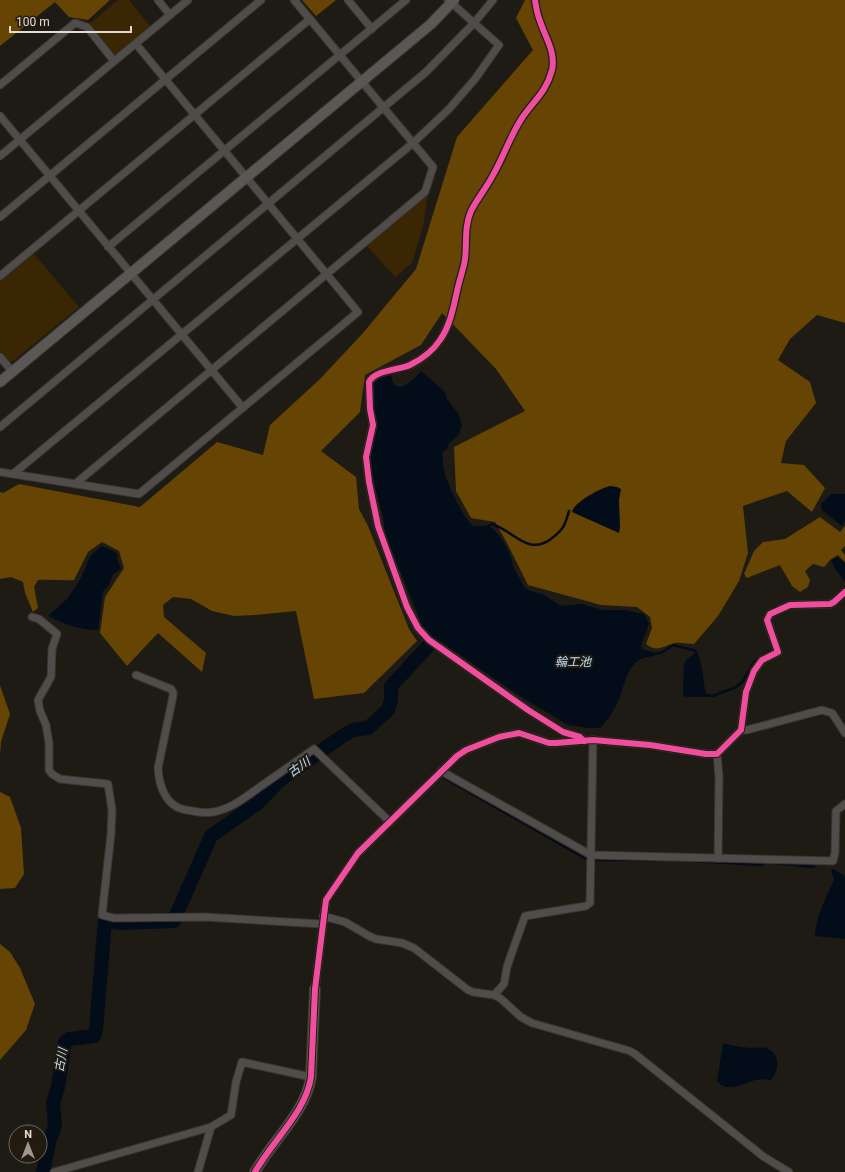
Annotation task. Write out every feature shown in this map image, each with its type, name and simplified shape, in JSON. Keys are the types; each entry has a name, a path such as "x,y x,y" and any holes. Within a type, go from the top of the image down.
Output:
{"street":[{"path":"158,0 170,15"},
{"path":"0,156 188,0"},
{"path":"0,217 261,0"},
{"path":"75,484 425,192 432,167 294,0"},
{"path":"348,0 372,29"},
{"path":"108,247 406,0"},
{"path":"0,427 426,72 474,23 493,0"},
{"path":"535,0 539,20 550,44 553,57 549,81 541,95 522,116 514,130 494,175 472,210 466,231 464,266 458,283 454,306 441,340 423,358 401,369 383,372 374,376 369,382 373,425 366,457 369,482 378,526 407,607 418,628 432,642 528,710 564,732 580,737 584,740"},
{"path":"0,382 431,24 451,1 499,44 475,79 449,109 412,143 13,474"},
{"path":"0,276 310,19"},
{"path":"0,85 74,23 87,27 114,61"},
{"path":"0,472 139,494 358,312 136,44"},
{"path":"0,116 243,408"},
{"path":"0,356 12,371"},
{"path":"255,1172 263,1157 296,1114 309,1090 311,1077 315,989 326,900 358,853 441,771 466,750 499,736 519,733 556,744 593,740 650,745 706,754 717,754 741,730 746,692 754,671 762,660 778,652 767,620 770,614 790,605 830,604 845,592"},
{"path":"32,617 39,619 57,634 52,649 50,677 38,700 40,711 46,725 49,743 49,770 60,779 108,784 112,810 111,834 102,915 114,918 205,917 322,924"},
{"path":"136,675 171,689 173,692 158,768 162,790 169,801 179,809 212,813 223,810 239,802 314,749 390,822"},
{"path":"741,730 747,730 822,710 832,712 845,733"},
{"path":"494,995 504,984 507,967 525,916 586,906 590,903 593,740"},
{"path":"717,754 719,777 718,858"},
{"path":"441,771 591,855 833,860 835,853 836,811 845,804"},
{"path":"323,916 345,922 376,939 402,943 414,948 468,990 494,995 500,998 521,1017 532,1023 630,1051 764,1158 790,1172"},
{"path":"54,1172 211,1127 230,1115 236,1082 242,1062 311,1077"},
{"path":"198,1172 211,1127"}],"shaded area":[{"path":"0,0 110,0 88,20 69,17 55,2 0,46"},
{"path":"118,0 129,0 150,26 117,54 113,54 88,25"},
{"path":"302,0 336,0 316,16"},
{"path":"525,0 845,0 845,323 817,315 790,339 778,360 810,382 816,403 786,441 781,463 804,465 825,488 812,512 787,491 743,506 748,553 739,581 718,616 694,644 677,643 660,648 650,647 646,644 652,628 650,617 637,607 601,605 528,585 495,522 471,518 456,491 454,447 525,411 496,369 442,313 421,345 365,375 360,412 321,451 356,477 359,509 368,526 409,629 417,641 364,693 314,699 296,611 234,616 212,611 191,599 173,597 163,605 164,617 206,653 202,672 158,633 127,666 100,633 105,597 124,568 119,551 102,542 88,552 74,580 38,580 34,587 38,608 33,612 25,593 23,582 11,577 0,579 0,492 3,493 19,484 140,507 217,442 263,455 270,425 320,379 363,333 416,269 457,137 533,50 516,18"},
{"path":"428,195 423,227 412,263 395,277 367,246"},
{"path":"34,254 79,307 13,361 8,361 0,351 0,282"},
{"path":"820,517 840,532 845,526 845,546 841,550 845,555 845,562 838,555 831,559 824,567 813,564 805,571 810,580 808,587 800,592 792,586 780,565 747,578 744,574 754,551 763,542 785,539"},
{"path":"0,685 10,714 1,742 0,756"},
{"path":"0,792 10,797 21,828 24,874 15,888 0,889"},
{"path":"0,944 10,952 20,968 35,1004 26,1030 0,1060"}],"water":[{"name":"輪工池","path":"421,371 444,391 447,399 459,415 462,425 459,435 449,443 447,449 442,453 445,475 453,495 471,524 474,526 489,526 498,534 506,546 513,566 524,587 530,591 542,594 561,606 581,604 603,610 626,610 644,614 649,624 641,645 642,649 660,654 644,658 635,663 626,678 615,707 600,728 568,725 520,696 435,639 422,625 385,534 383,517 369,459 375,422 373,393 374,383 380,378 391,375 394,384 397,386 405,385"},
{"path":"610,486 621,489 619,500 619,533 572,512 574,508 583,500 595,492"},
{"path":"831,494 845,494 845,521 842,526 822,510 821,504"},
{"path":"102,546 117,553 118,562 121,569 113,574 109,585 103,591 98,630 72,626 48,616 67,599 80,580 91,555"},
{"path":"837,557 845,563 845,582 831,561"},
{"path":"697,652 701,663 707,697 687,697 684,696 683,693 684,664 686,660"},
{"path":"831,869 845,876 845,939 815,936 819,914 834,880"},
{"path":"723,1043 733,1046 766,1048 771,1050 777,1062 774,1076 771,1080 757,1080 734,1087 725,1087 721,1085 717,1081"}],"waterway":[{"path":"487,527 492,524 500,527 528,544 542,544 559,532 565,523 569,511"},
{"name":"古川","path":"177,913 211,836 258,803 279,781 341,737 353,730 368,728 388,710 391,700 391,686 435,639"},
{"path":"654,654 663,652 673,645 696,651 696,655"},
{"path":"705,695 713,696 736,687 743,681 755,661 771,651"},
{"path":"441,776 586,859"},
{"path":"596,860 657,860"},
{"path":"692,861 761,865 767,862"},
{"path":"776,863 814,867"},
{"name":"古川","path":"43,1172 49,1142 55,1126 53,1103 58,1087 65,1042 69,1039 94,1036 96,1029 105,921 120,923 174,921 174,919"}],"cycle path":[{"path":"535,0 538,16 553,57 552,70 543,91 526,112 518,125 491,180 471,211 467,229 464,265 452,312 447,327 440,340 434,348 419,360 405,367 376,375 369,382 370,409 373,425 366,457 369,482 378,526 407,607 418,628 429,640 528,710 563,732 580,737 584,741"},
{"path":"255,1172 262,1160 296,1114 308,1090 311,1077 315,989 326,900 358,853 457,756 466,750 499,737 519,733 549,743 593,740 650,745 706,754 717,754 741,730 746,692 754,671 762,660 778,652 767,620 770,614 790,605 830,604 845,592"}]}
